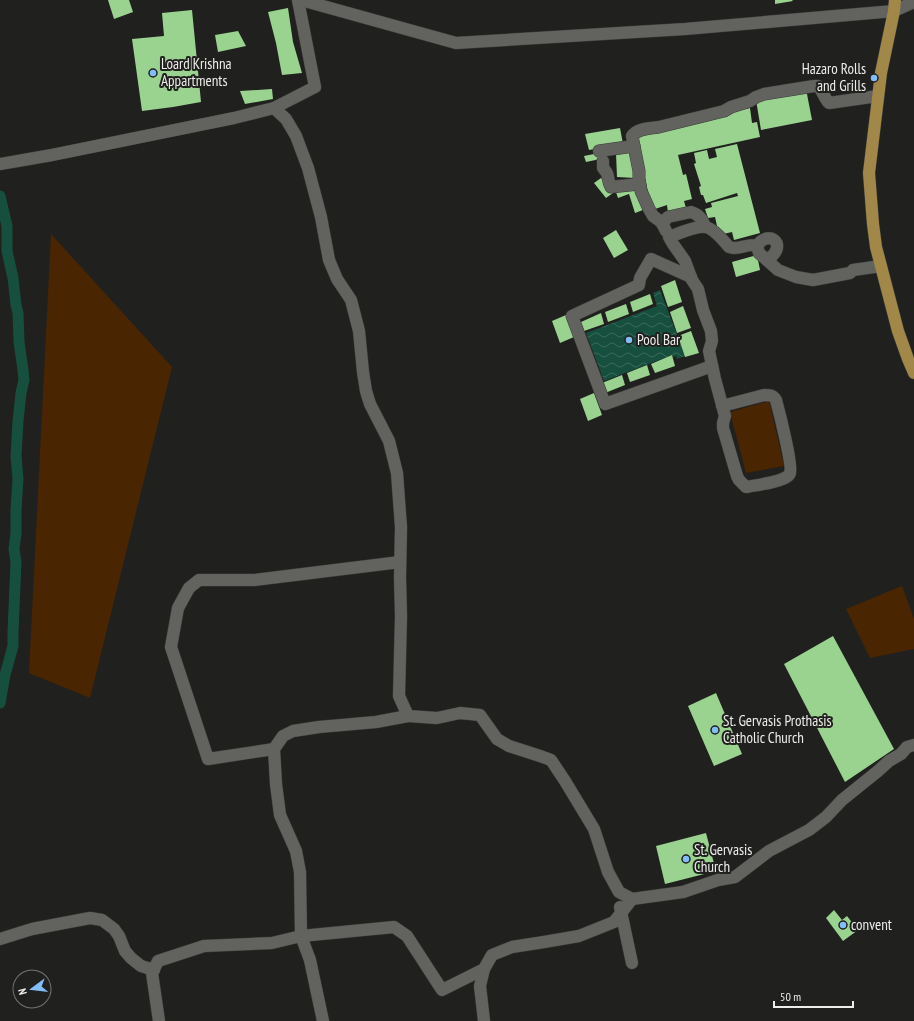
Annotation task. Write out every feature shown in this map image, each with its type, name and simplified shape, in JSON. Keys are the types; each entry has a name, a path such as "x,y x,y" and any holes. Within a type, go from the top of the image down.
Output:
{"main road":[{"path":"894,6 881,73 869,173 876,247 898,331 914,373"}],"street":[{"path":"1,164 234,118 274,108 315,87 298,0"},
{"path":"301,0 456,43 685,29 894,6 914,2"},
{"path":"722,406 764,395 774,397 778,407 790,461 791,468 787,477 746,487 737,476 723,428 724,416 712,366 710,351 712,335 703,310 698,289 691,277 685,260 672,244 663,225 648,209 643,198 639,184 639,171 632,136 634,133 724,111 764,94 818,86 826,101 829,103 878,96"},
{"path":"274,108 286,119 298,142 308,168 322,217 329,260 337,280 351,300 359,331 366,391 370,404 390,441 397,473 402,527 400,562 401,616 399,696 408,716"},
{"path":"634,146 601,156 603,168 608,173 608,182 611,187 639,184"},
{"path":"663,225 668,217 691,212 701,219 705,227"},
{"path":"669,237 692,229 705,227 711,229 729,248 733,249 754,244 757,246"},
{"path":"767,260 775,253 777,245 774,239 770,238 761,240 757,246 759,253 778,270 789,275 808,280 850,273 853,270 881,266"},
{"path":"691,277 651,259 640,278 639,285 572,316 605,404 712,366"},
{"path":"274,749 208,759 171,647 178,608 188,588 199,580 254,580 400,562"},
{"path":"323,1021 310,960 301,936 300,872 296,852 280,815 276,784 274,749 282,736 293,731 376,722 408,716 437,718 460,713 480,715 497,739 509,746 551,760 594,829 608,872 619,892 621,913 632,964"},
{"path":"619,892 632,899 683,892 718,880 735,877 770,851 809,830 826,817 842,800 889,761 901,754 907,747 914,745"},
{"path":"484,1021 480,986 484,969 492,955 512,947 579,936 614,922 632,899"},
{"path":"0,939 32,929 90,918 102,920 114,929 119,936 125,951 131,958 141,966 154,970"},
{"path":"159,1021 152,973 158,961 204,946 272,943 301,936 394,927 408,936 442,990 484,969"}],"shaded area":[{"path":"51,234 172,367 90,698 29,673"},
{"path":"769,401 784,466 746,473 730,412"},
{"path":"902,586 914,619 914,649 870,658 846,609"}],"water":[{"path":"660,290 685,356 677,359 676,356 673,357 672,355 604,381 586,333 657,306 653,293"}],"building":[{"path":"108,0 129,0 133,12 114,19"},
{"path":"775,0 792,0 793,1 775,4"},
{"path":"288,8 293,42 302,73 282,75 268,12"},
{"path":"192,10 201,102 142,111 132,39 164,36 162,13"},
{"path":"238,31 246,46 218,52 215,35"},
{"path":"272,89 273,99 245,104 240,91"},
{"path":"806,89 812,120 761,130 756,100"},
{"path":"750,108 752,123 757,122 760,137 678,155 683,175 686,174 692,199 684,201 686,208 668,213 667,205 652,210 635,133"},
{"path":"620,128 623,144 589,150 585,134"},
{"path":"737,144 760,233 734,240 732,232 719,235 715,217 708,218 705,209 712,207 711,203 738,196 737,193 706,203 703,195 701,195 699,187 701,186 694,164 696,163 694,153 707,150 709,159 717,157 715,149"},
{"path":"604,152 605,158 586,162 584,156"},
{"path":"634,152 635,178 617,177 616,153"},
{"path":"601,178 613,193 606,198 594,183"},
{"path":"635,186 643,210 635,213 629,194 618,198 616,192"},
{"path":"616,230 628,250 614,258 603,238"},
{"path":"757,255 760,270 736,277 732,262"},
{"path":"675,280 682,302 668,307 661,286"},
{"path":"650,294 653,304 633,312 630,302"},
{"path":"626,304 629,314 608,322 605,312"},
{"path":"683,306 691,328 677,333 670,312"},
{"path":"601,313 604,324 584,331 581,322"},
{"path":"566,315 574,337 560,343 552,321"},
{"path":"691,331 699,353 685,357 678,336"},
{"path":"672,355 675,366 655,373 651,364"},
{"path":"647,365 650,375 630,382 627,373"},
{"path":"622,375 625,385 605,393 602,383"},
{"path":"594,393 602,415 588,421 580,399"},
{"path":"833,636 894,749 845,782 784,664"},
{"name":"St. Gervasis Prothasis Catholic Church","path":"716,693 742,754 714,766 688,706"},
{"name":"St. Gervasis Church","path":"706,833 716,871 665,884 656,846"},
{"name":"convent","path":"834,910 842,920 847,916 858,930 843,941 826,918"}],"waterway":[{"path":"0,196 7,226 7,251 18,313 19,342 24,380 18,421 16,456 18,479 14,549 16,562 13,646 5,675 0,703"}],"place":[{"name":"Loard Krishna Appartments","path":"153,73"},
{"name":"Hazaro Rolls and Grills","path":"874,78"},
{"name":"Pool Bar","path":"629,340"},
{"name":"St. Gervasis Prothasis Catholic Church","path":"715,730"},
{"name":"St. Gervasis Church","path":"686,859"},
{"name":"convent","path":"843,925"}]}
